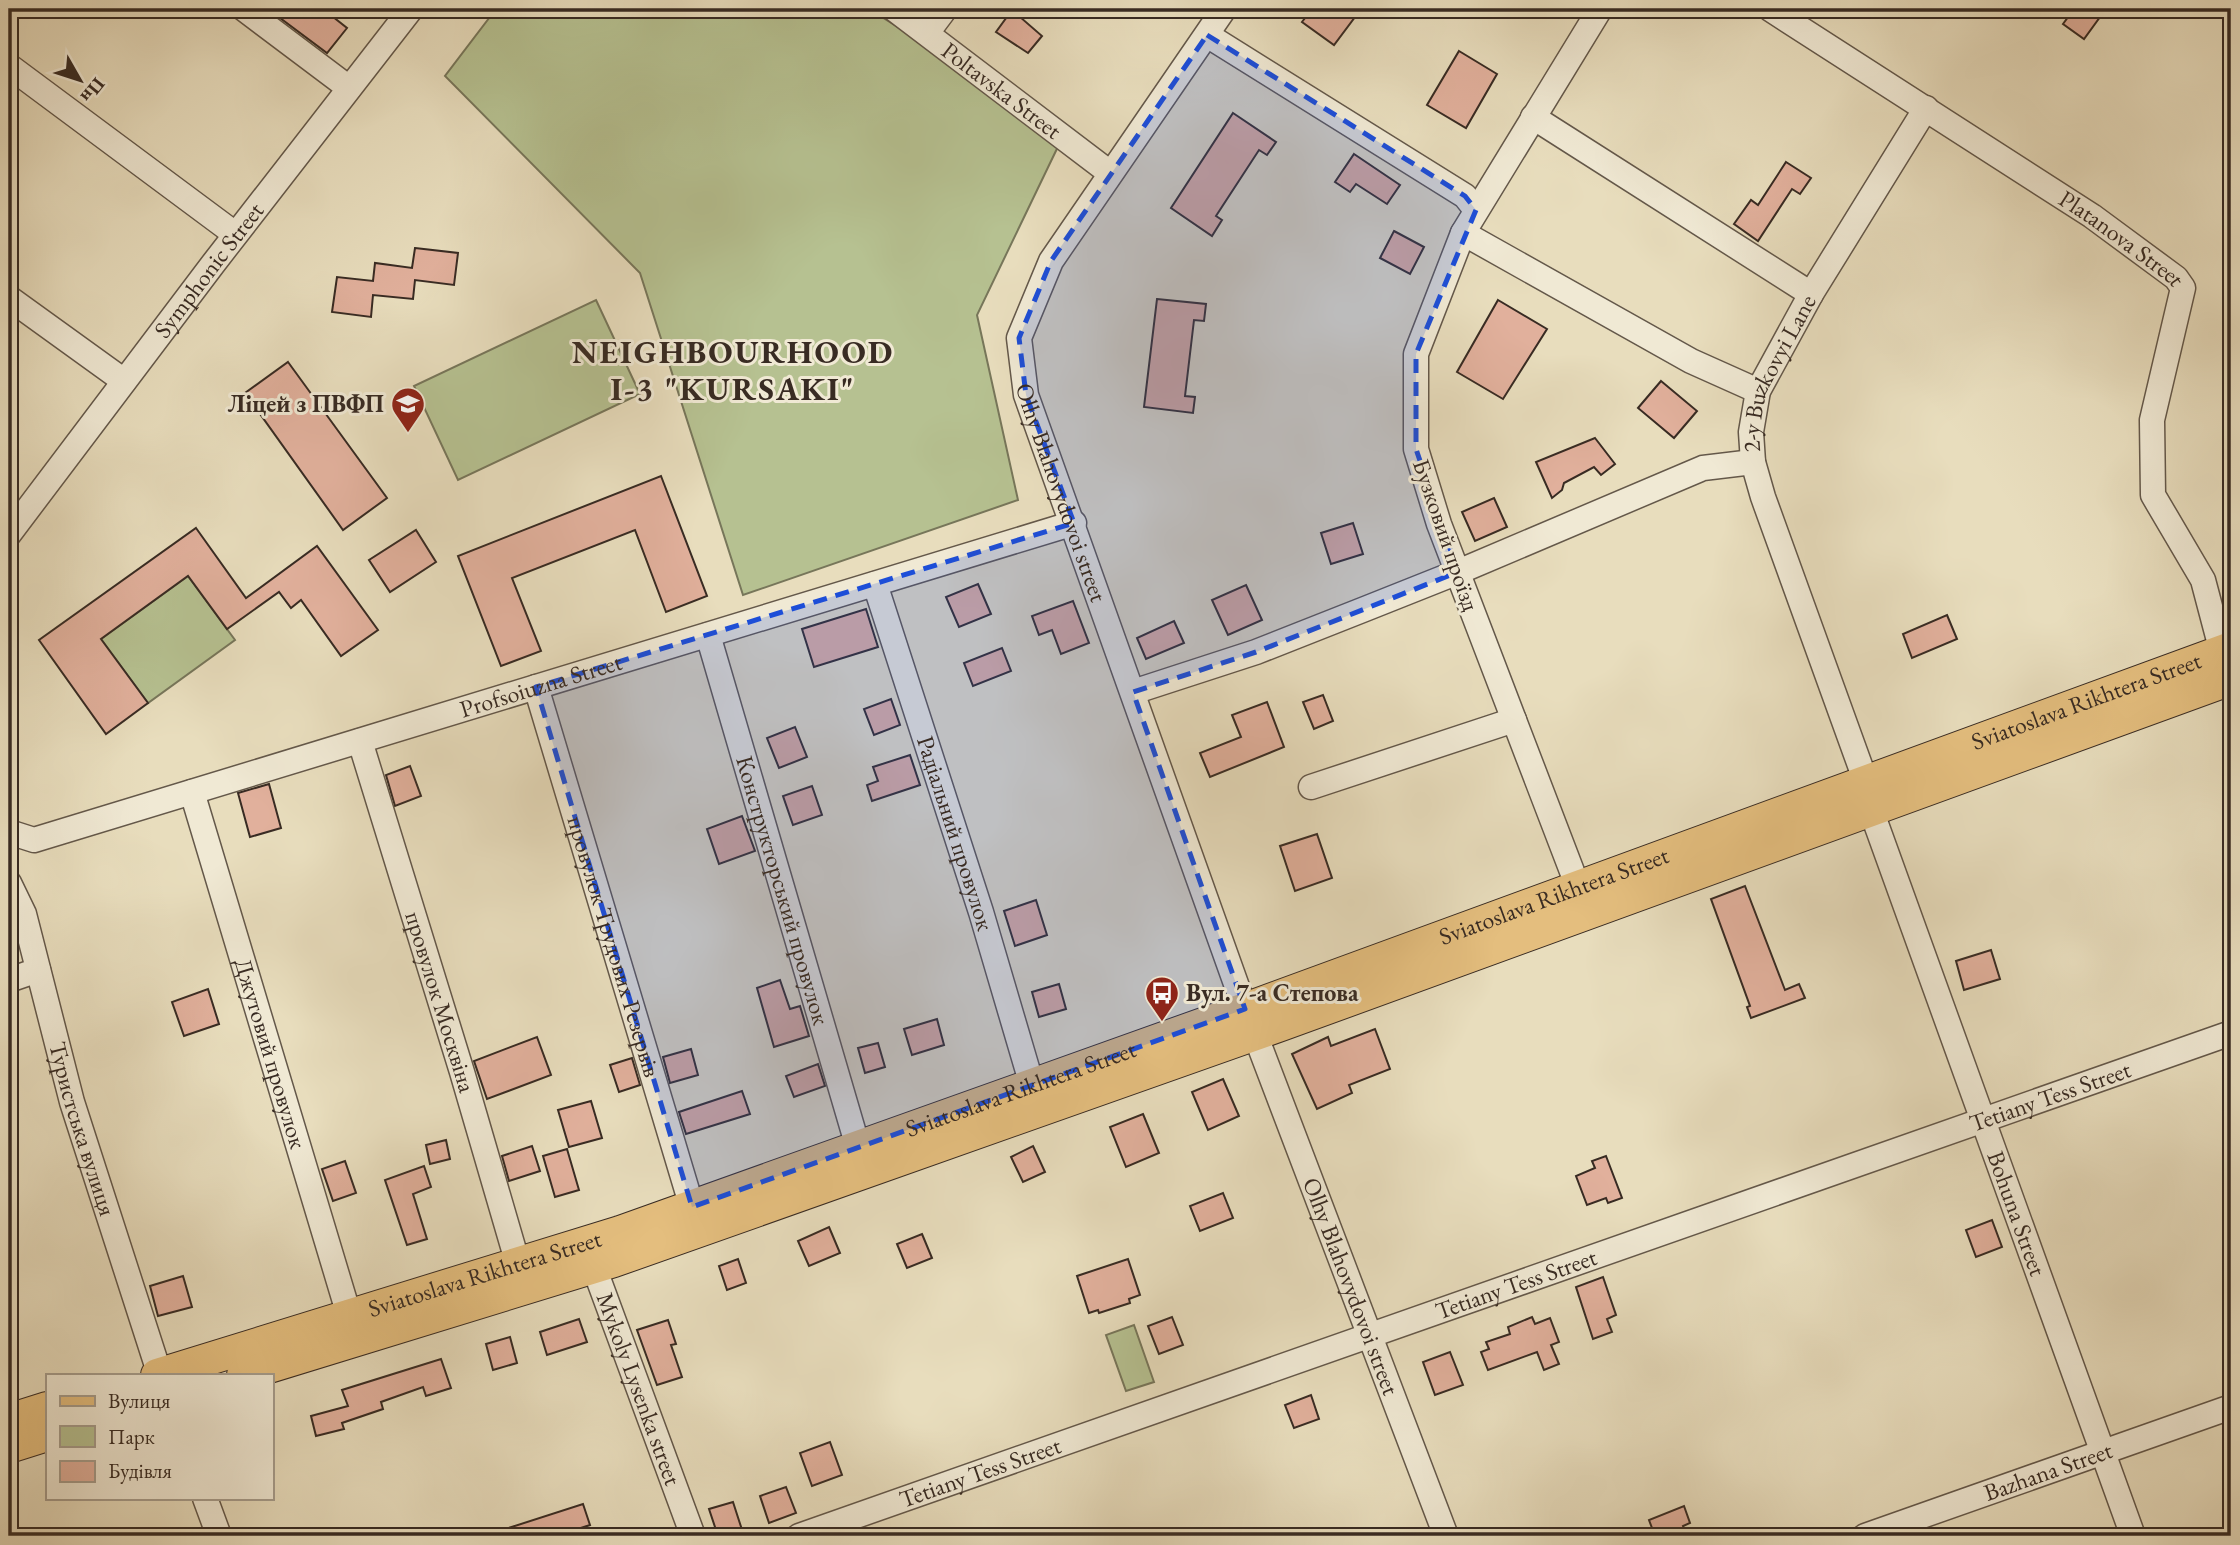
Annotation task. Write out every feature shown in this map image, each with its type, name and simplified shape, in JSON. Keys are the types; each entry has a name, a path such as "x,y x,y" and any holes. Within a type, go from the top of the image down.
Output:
{"main road":[{"name":"Sviatoslava Rikhtera Street","path":"246,1374 1250,1022 1868,796 2228,660"},
{"name":"Sviatoslava Rikhtera Street","path":"162,1374 518,1264 589,1255 692,1207 1032,1085 1250,1022 1578,887 1868,796"},
{"path":"9,1420 46,1408"},
{"path":"9,1447 46,1435"}],"street":[{"path":"244,9 349,88"},
{"name":"Symphonic Street","path":"9,534 235,234 411,9"},
{"name":"Poltavska Street","path":"894,9 1110,173"},
{"path":"927,33 945,9"},
{"name":"Olhy Blahovydovoi street","path":"1224,9 1051,261 1019,338 1026,395 1074,523 1250,1022 1446,1536"},
{"name":"Бузковий проїзд","path":"1578,887 1439,524 1416,449 1416,354 1463,233 1600,9"},
{"name":"Platanova Street","path":"1770,9 2092,216 2176,278 2183,288 2152,420 2153,495 2203,580 2228,660"},
{"path":"1207,35 1465,196 1476,210"},
{"path":"9,66 235,234"},
{"name":"2-y Buzkovyi Lane","path":"1868,796 1763,497 1753,462 1751,432 1758,391 1811,294 1926,108"},
{"path":"1533,117 1811,294"},
{"path":"1463,233 1690,361 1758,391"},
{"path":"9,298 124,381"},
{"path":"1133,692 1256,652 1458,572 1703,468 1753,462"},
{"name":"Profsoiuzna Street","path":"9,832 34,840 1074,523"},
{"name":"Радіальний провулок","path":"875,584 981,912 1032,1085"},
{"name":"Конструкторський провулок","path":"708,635 858,1147"},
{"name":"провулок Трудових Резервів","path":"536,687 692,1207"},
{"path":"1311,787 1514,720"},
{"name":"провулок Москвіна","path":"360,741 518,1264"},
{"name":"Джутовий провулок","path":"192,792 349,1315"},
{"name":"Bohuna Street","path":"1868,796 2133,1536"},
{"name":"Туристська вулиця","path":"9,883 24,914 72,1102 159,1374"},
{"path":"9,980 38,970"},
{"name":"Tetiany Tess Street","path":"799,1536 2231,1033"},
{"name":"Mykoly Lysenka street","path":"589,1255 693,1536"},
{"name":"Bazhana Street","path":"1866,1536 2231,1407"},
{"path":"206,1500 219,1536"}],"highlighted area":[{"path":"1207,35 1465,196 1476,210 1416,354 1416,449 1458,572 1256,652 1133,692 1245,1009 692,1207 536,687 1074,523 1026,395 1019,338 1051,261"}],"green space":[{"path":"496,9 869,9 1065,132 977,315 1018,500 743,595 640,273 445,76"},
{"path":"596,300 640,394 458,480 414,386"},
{"path":"188,576 235,640 148,703 101,639"},
{"path":"1134,1325 1154,1382 1126,1391 1106,1335"}],"building":[{"path":"268,9 323,9 347,28 327,53"},
{"path":"1312,9 1361,9 1334,45 1302,22"},
{"path":"2074,9 2088,9 2100,17 2084,39 2063,24"},
{"path":"1012,10 1042,36 1028,53 996,32"},
{"path":"1459,51 1497,74 1466,128 1427,105"},
{"path":"1233,113 1276,142 1267,155 1259,150 1216,216 1222,220 1212,236 1171,208"},
{"path":"1354,154 1400,185 1387,204 1356,184 1350,192 1335,182"},
{"path":"1786,162 1811,178 1800,194 1792,189 1758,241 1734,224 1751,200 1758,205"},
{"path":"1394,231 1424,247 1410,274 1380,258"},
{"path":"415,248 458,253 454,285 415,280 413,299 373,295 371,317 332,312 337,277 373,281 375,263 412,268"},
{"path":"1157,299 1206,304 1204,321 1194,320 1185,396 1195,397 1193,413 1144,407"},
{"path":"1498,300 1547,329 1503,399 1457,372"},
{"path":"288,362 387,498 343,530 245,393"},
{"path":"1661,381 1697,411 1674,438 1638,408"},
{"path":"1595,438 1615,464 1601,475 1594,467 1564,483 1562,490 1552,498 1536,462"},
{"path":"661,476 707,596 666,612 635,530 512,578 541,651 501,666 458,556"},
{"path":"1494,498 1507,527 1475,541 1462,512"},
{"path":"1353,523 1363,554 1331,564 1321,533"},
{"path":"196,528 246,598 317,546 378,630 341,656 301,600 291,608 279,592 227,629 188,576 101,639 148,703 106,734 39,640"},
{"path":"416,530 436,562 390,592 369,560"},
{"path":"978,584 991,614 959,627 946,597"},
{"path":"1246,585 1262,620 1228,635 1212,600"},
{"path":"1073,601 1089,643 1061,654 1052,630 1039,635 1032,616"},
{"path":"866,609 878,647 814,667 802,629"},
{"path":"1947,615 1957,639 1912,658 1903,634"},
{"path":"1174,621 1184,643 1146,659 1137,638"},
{"path":"1002,648 1011,671 973,686 964,663"},
{"path":"1323,695 1333,721 1314,729 1303,702"},
{"path":"891,699 900,725 874,735 864,709"},
{"path":"1267,702 1284,747 1210,777 1200,753 1241,737 1232,715"},
{"path":"795,727 807,757 779,768 767,738"},
{"path":"910,755 920,785 872,801 867,785 878,781 873,767"},
{"path":"410,766 421,796 395,806 386,775"},
{"path":"269,784 281,828 250,837 238,793"},
{"path":"812,786 822,815 793,825 783,796"},
{"path":"742,816 755,851 719,864 707,829"},
{"path":"1317,834 1332,878 1295,891 1280,846"},
{"path":"1745,886 1785,990 1799,984 1805,998 1751,1018 1747,1007 1750,1006 1711,899"},
{"path":"1036,900 1047,935 1015,946 1004,911"},
{"path":"1991,950 2000,979 1964,990 1956,961"},
{"path":"780,980 790,1009 800,1006 809,1036 774,1047 757,988"},
{"path":"1059,984 1066,1009 1039,1017 1032,992"},
{"path":"208,989 219,1024 184,1036 172,1002"},
{"path":"937,1019 944,1045 912,1055 904,1029"},
{"path":"1375,1029 1390,1069 1349,1085 1352,1093 1317,1109 1292,1054 1328,1037 1331,1046"},
{"path":"537,1037 551,1075 487,1099 474,1061"},
{"path":"878,1043 885,1067 865,1073 858,1048"},
{"path":"691,1049 698,1075 670,1083 663,1057"},
{"path":"632,1058 640,1085 619,1092 610,1065"},
{"path":"818,1064 825,1086 794,1097 786,1076"},
{"path":"1223,1079 1239,1116 1208,1130 1192,1092"},
{"path":"742,1091 750,1114 686,1134 679,1112"},
{"path":"591,1101 602,1138 569,1147 558,1110"},
{"path":"1143,1114 1159,1153 1126,1167 1110,1127"},
{"path":"446,1140 450,1159 430,1164 426,1145"},
{"path":"532,1146 540,1171 509,1181 502,1156"},
{"path":"1033,1146 1045,1172 1023,1182 1011,1157"},
{"path":"567,1149 579,1190 555,1197 543,1156"},
{"path":"1606,1156 1622,1198 1608,1203 1606,1198 1587,1205 1576,1176 1595,1168 1592,1161"},
{"path":"345,1161 356,1193 333,1201 322,1169"},
{"path":"424,1166 431,1187 413,1194 427,1239 407,1245 385,1180"},
{"path":"1223,1193 1233,1218 1200,1231 1190,1206"},
{"path":"1992,1220 2002,1247 1976,1257 1966,1230"},
{"path":"829,1227 840,1253 809,1266 798,1241"},
{"path":"922,1234 932,1258 907,1268 897,1244"},
{"path":"738,1259 746,1283 727,1290 719,1266"},
{"path":"1128,1259 1140,1295 1129,1299 1130,1303 1099,1313 1098,1310 1089,1313 1077,1276"},
{"path":"183,1276 192,1307 158,1316 150,1286"},
{"path":"1603,1277 1616,1315 1607,1319 1612,1332 1593,1339 1576,1287"},
{"path":"1172,1317 1183,1345 1159,1354 1148,1326"},
{"path":"1532,1317 1535,1324 1550,1318 1559,1342 1551,1345 1559,1364 1544,1370 1537,1352 1488,1370 1481,1352 1489,1349 1486,1342 1510,1334 1508,1327"},
{"path":"579,1319 587,1342 547,1355 540,1332"},
{"path":"668,1320 676,1344 671,1345 682,1377 657,1385 637,1330"},
{"path":"510,1337 517,1363 493,1370 486,1344"},
{"path":"1450,1352 1463,1385 1435,1395 1423,1362"},
{"path":"441,1359 451,1388 426,1396 423,1387 381,1402 383,1409 342,1423 344,1429 316,1436 311,1416 348,1406 342,1390"},
{"path":"1311,1395 1319,1419 1294,1428 1285,1405"},
{"path":"830,1442 842,1475 812,1486 800,1453"},
{"path":"786,1487 796,1513 769,1523 760,1496"},
{"path":"733,1502 744,1536 718,1536 709,1509"},
{"path":"583,1504 590,1525 556,1536 493,1536 493,1533"},
{"path":"1684,1506 1690,1523 1683,1526 1687,1536 1655,1536 1649,1520"}],"place":[{"name":"Ліцей з ПВФП","path":"408,434"},
{"name":"Вул. 7-а Степова","path":"1162,1023"}],"district":[{"name":"NEIGHBOURHOOD I-3 \"KURSAKI\"","path":"733,370"}]}
